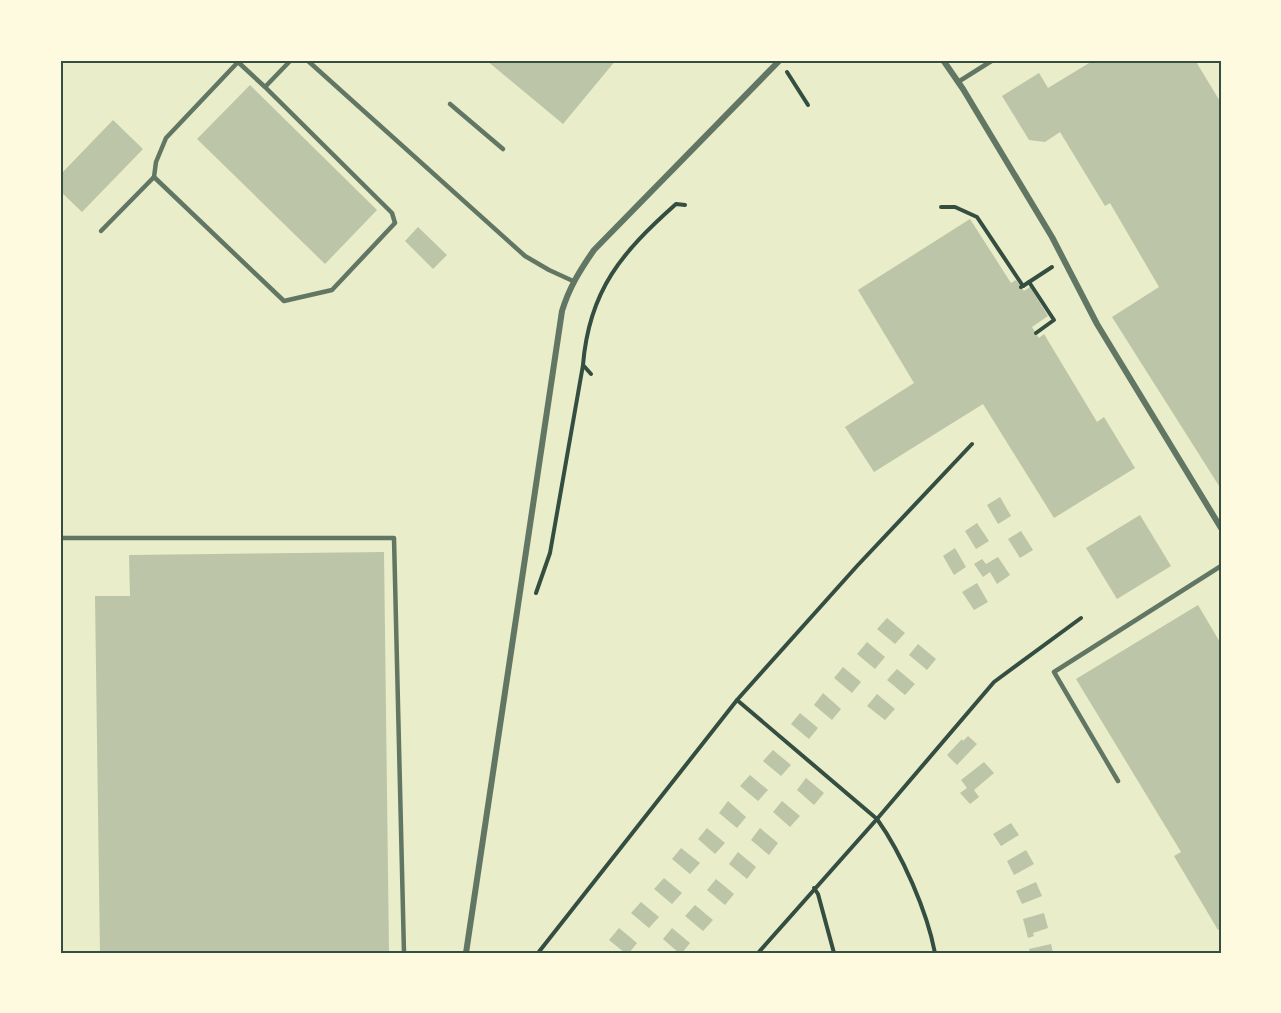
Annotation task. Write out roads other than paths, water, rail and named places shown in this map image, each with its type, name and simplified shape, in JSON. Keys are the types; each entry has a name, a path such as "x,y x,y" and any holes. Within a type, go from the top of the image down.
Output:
{"street":[{"path":"943,60 1052,237 1097,324 1221,528"},
{"path":"466,953 562,311 573,281 594,250 778,62"}],"lane":[{"path":"265,87 291,60"},
{"path":"307,60 525,256 573,281"},
{"path":"958,82 993,60"},
{"path":"101,231 154,177 156,162 166,138 238,62 392,213 395,224 332,290 284,301 154,177"},
{"path":"450,104 503,149"},
{"path":"60,538 394,538 404,953"},
{"path":"1118,781 1054,672 1221,566"}]}
